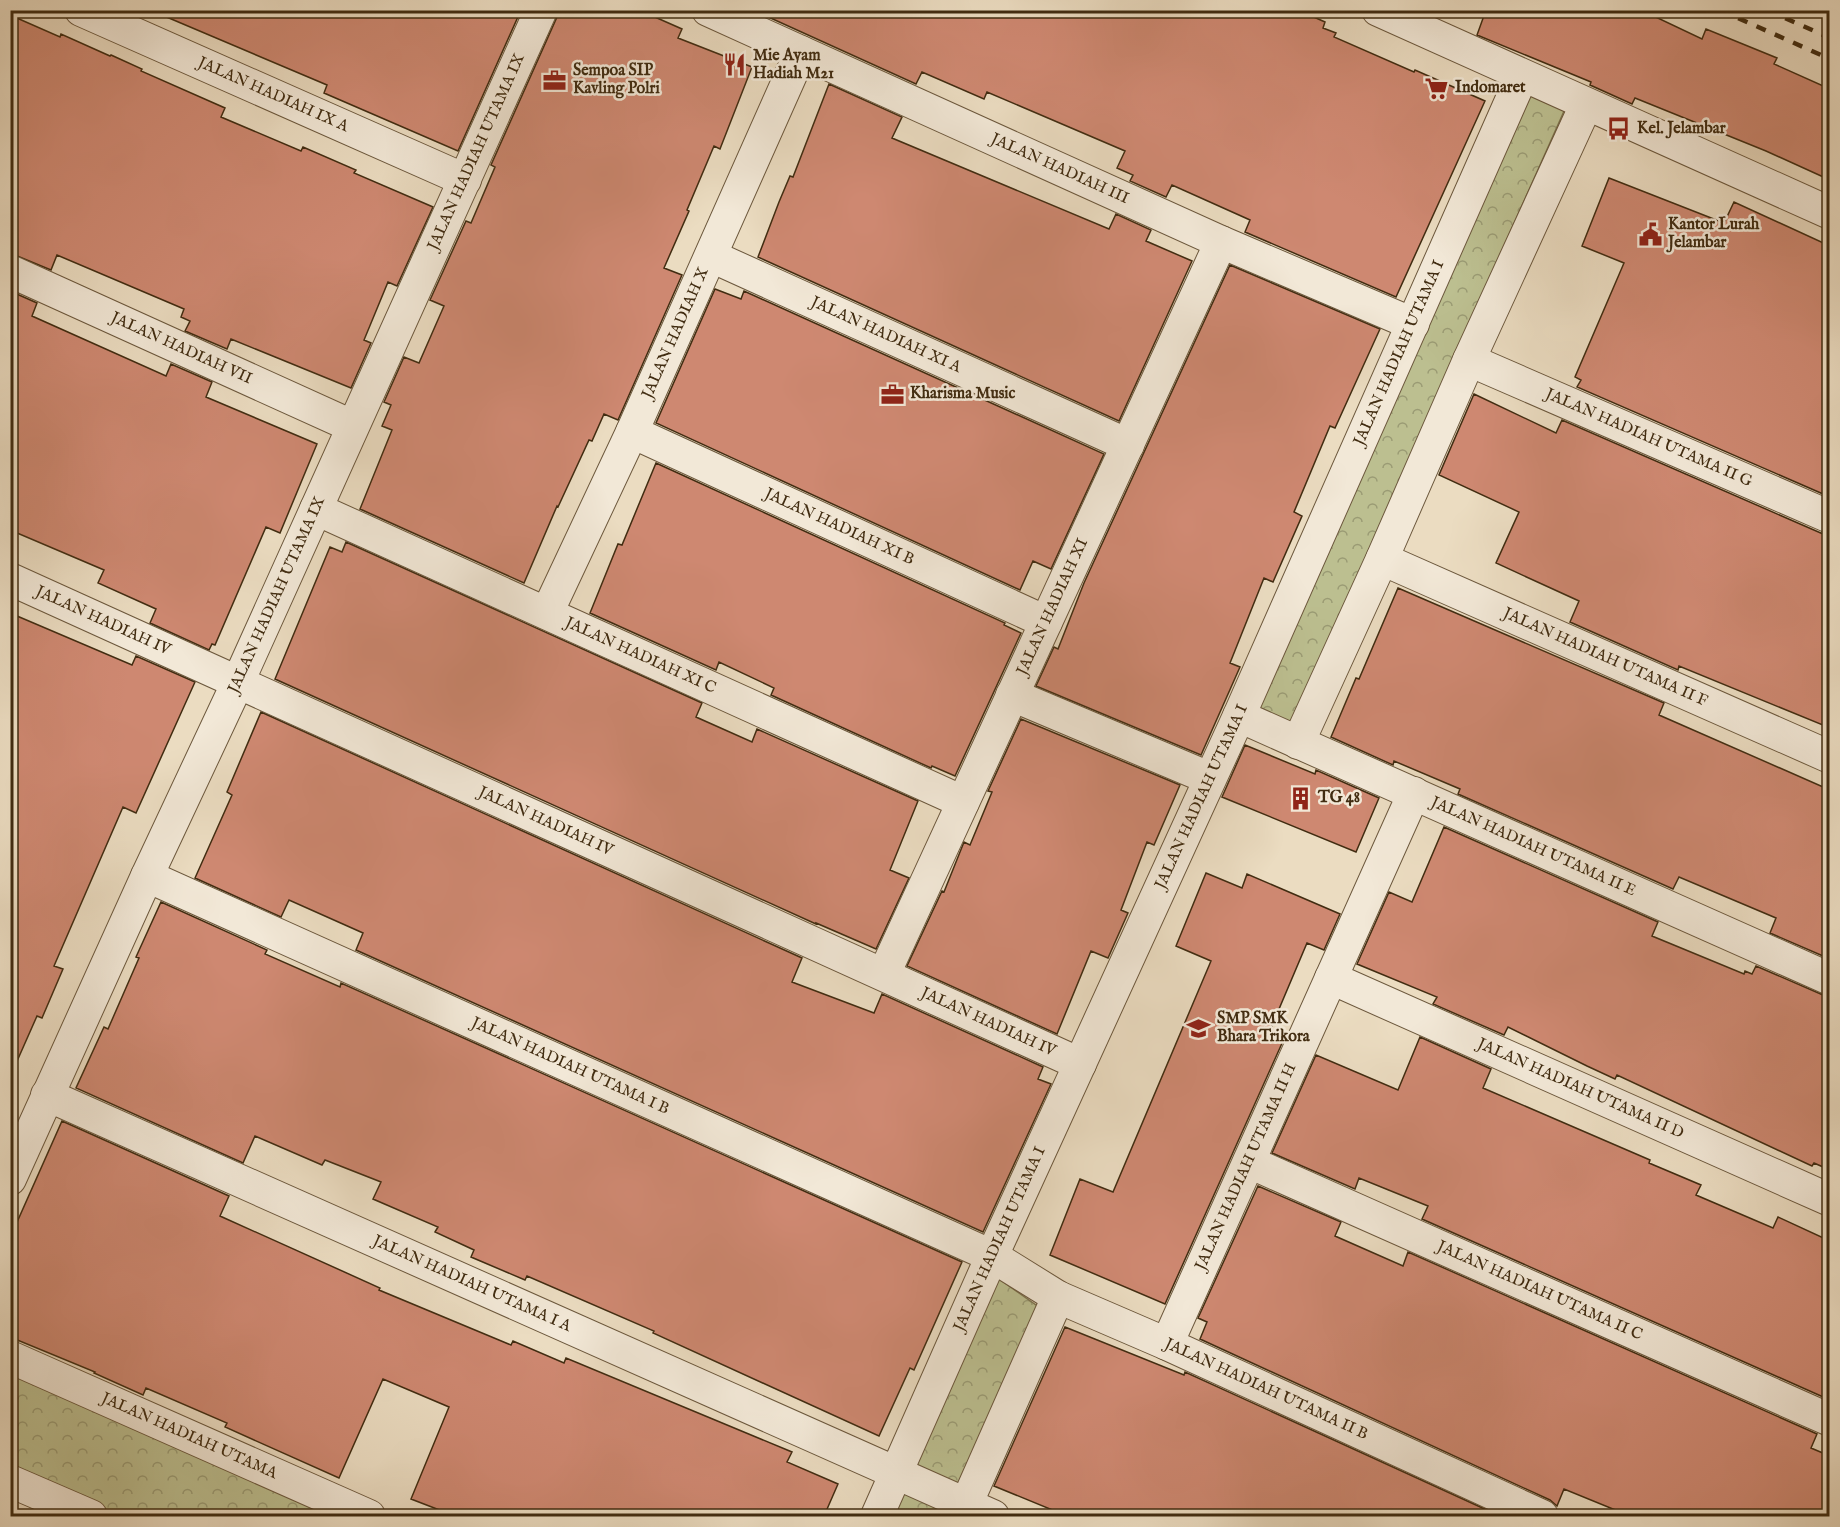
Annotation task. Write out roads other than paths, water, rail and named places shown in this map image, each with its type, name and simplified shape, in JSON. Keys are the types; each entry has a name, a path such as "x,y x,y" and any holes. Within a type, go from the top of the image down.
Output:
{"street":[{"name":"JALAN HADIAH IX A","path":"81,10 465,180"},
{"name":"JALAN HADIAH UTAMA IX","path":"10,1179 147,876 238,682 541,10"},
{"name":"JALAN HADIAH III","path":"708,10 1221,242 1413,324"},
{"path":"1378,10 1830,213"},
{"name":"JALAN HADIAH X","path":"547,613 632,432 801,52"},
{"name":"JALAN HADIAH UTAMA I","path":"877,1516 1239,716 1522,76"},
{"path":"1299,743 1469,360 1586,105"},
{"name":"JALAN HADIAH XI","path":"884,974 1221,242"},
{"name":"JALAN HADIAH XI A","path":"711,256 1128,445"},
{"name":"JALAN HADIAH VII","path":"10,271 352,426"},
{"name":"JALAN HADIAH UTAMA II G","path":"1469,360 1830,517"},
{"name":"JALAN HADIAH XI B","path":"632,432 1046,622"},
{"name":"JALAN HADIAH XI C","path":"316,509 963,802"},
{"name":"JALAN HADIAH UTAMA II F","path":"1382,559 1830,757"},
{"name":"JALAN HADIAH IV","path":"10,579 1080,1064"},
{"path":"1012,695 1209,778"},
{"name":"JALAN HADIAH UTAMA II E","path":"1239,716 1830,979"},
{"name":"JALAN HADIAH UTAMA II H","path":"1167,1344 1414,793"},
{"name":"JALAN HADIAH UTAMA I B","path":"147,876 993,1256"},
{"name":"JALAN HADIAH UTAMA II D","path":"1331,978 1830,1200"},
{"name":"JALAN HADIAH UTAMA I A","path":"47,1095 896,1473 973,1512"},
{"name":"JALAN HADIAH UTAMA II C","path":"1249,1162 1830,1420"},
{"name":"JALAN HADIAH UTAMA II B","path":"993,1256 1058,1297 1167,1344 1542,1516"},
{"path":"973,1512 1058,1297"},
{"name":"JALAN HADIAH UTAMA","path":"10,1357 369,1516"},
{"path":"10,1481 91,1516"}],"railway":[{"path":"1720,10 1830,59"},
{"path":"1767,10 1830,38"}],"place":[{"name":"Mie Ayam Hadiah M21","path":"735,65"},
{"name":"Sempoa SIP Kavling Polri","path":"555,80"},
{"name":"Indomaret","path":"1437,88"},
{"name":"Kel. Jelambar","path":"1619,129"},
{"name":"Kantor Lurah Jelambar","path":"1650,234"},
{"name":"Kharisma Music","path":"892,394"},
{"name":"TG 48","path":"1300,798"},
{"name":"SMP SMK Bhara Trikora","path":"1199,1028"}]}
